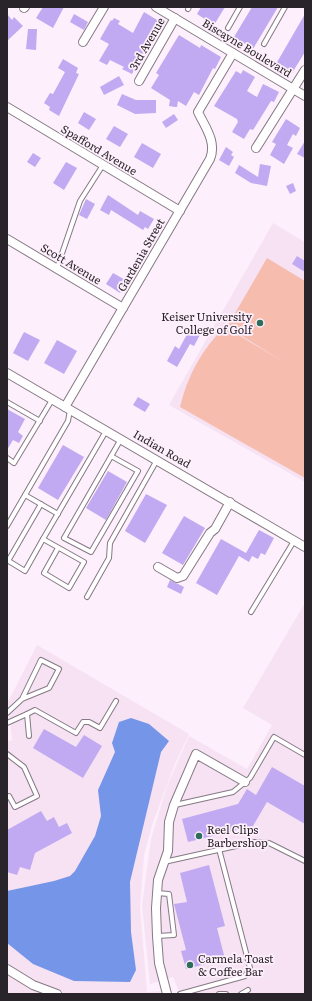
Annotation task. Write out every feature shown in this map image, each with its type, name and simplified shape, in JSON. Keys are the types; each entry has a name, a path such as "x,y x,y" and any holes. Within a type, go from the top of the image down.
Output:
{"street":[{"path":"83,42 104,7"},
{"name":"Biscayne Boulevard","path":"156,7 305,96"},
{"name":"3rd Avenue","path":"139,81 175,18"},
{"name":"Gardenia Street","path":"68,408 123,308 213,152 211,137 198,112 233,53"},
{"path":"256,148 305,70"},
{"name":"Spafford Avenue","path":"7,108 180,211"},
{"name":"Scott Avenue","path":"7,239 123,308"},
{"name":"Indian Road","path":"7,373 305,547"},
{"path":"158,567 177,578 183,576 210,533 215,529 230,502"},
{"path":"167,994 159,963 157,936 157,893 158,880 168,851 169,822 174,805 196,754 245,782"},
{"path":"7,969 45,992 57,994"}],"lane":[{"path":"228,28 240,7"},
{"path":"264,44 285,7"},
{"path":"57,268 80,201 104,165"},
{"path":"7,458 14,463 53,399"},
{"path":"7,402 40,421"},
{"path":"7,526 68,421 68,408"},
{"path":"41,504 8,560 25,571 106,430"},
{"path":"111,456 138,471 91,552 64,538 111,456 121,439"},
{"path":"87,597 109,558 110,542 157,460"},
{"path":"25,495 58,514"},
{"path":"43,540 58,548 84,562 69,588 44,573 58,548"},
{"path":"251,612 294,540"},
{"path":"7,713 22,699 49,688 59,669 41,660 22,699"},
{"path":"7,723 35,710 76,733 83,722 89,722 100,728 116,702"},
{"path":"27,714 29,736"},
{"path":"174,805 233,792 250,778 274,738 305,755"},
{"path":"7,754 24,767 37,796 15,807 9,796 7,797"},
{"path":"164,862 254,842 269,843 305,862"},
{"path":"180,994 245,976 250,968 219,849"},
{"path":"157,893 170,894 174,935 157,936"},
{"path":"190,994 194,990"},
{"path":"241,994 248,990"},
{"path":"219,994 226,994"}],"shaded area":[{"name":"Keiser University College of Golf","path":"273,223 305,242 305,482 169,405"},
{"name":"Keiser University College of Golf","path":"267,258 305,281 305,478 180,407 196,364 209,344 225,327 284,362 227,327"},
{"path":"305,603 305,994 180,994 173,977 150,984 142,905 151,839 167,786 189,736 247,769 272,725 243,708"},
{"path":"37,645 189,734 174,766 152,825 144,855 140,907 147,992 160,991 161,994 7,994 7,742 12,740 8,702"}],"water":[{"path":"131,718 149,724 169,741 161,752 130,882 131,932 136,970 130,982 74,981 33,964 7,943 7,891 54,881 70,876 75,871 95,836 101,816 98,790 115,752 112,743 119,722"}],"building":[{"path":"43,7 64,7 53,28 36,18"},
{"path":"201,7 225,7 214,25 197,14"},
{"path":"252,7 278,7 253,49 234,37"},
{"path":"144,12 162,23 155,34 153,33 132,74 122,69 124,67 110,60 107,65 99,61 109,44 100,39 111,20 112,21 114,18 120,21 118,24 133,33"},
{"path":"7,14 12,20 14,17 23,26 7,41"},
{"path":"74,14 88,22 84,30 70,22"},
{"path":"305,14 305,52 292,73 276,64"},
{"path":"28,29 37,29 36,50 26,49"},
{"path":"179,35 200,48 201,45 221,57 215,69 213,68 199,95 194,92 186,106 178,101 177,107 175,107 169,106 170,100 151,88 159,75 156,73"},
{"path":"63,59 78,68 76,73 79,74 59,116 49,110 50,107 44,103 50,93 53,94 65,72 58,68"},
{"path":"243,70 255,77 247,91 257,97 263,84 279,92 274,102 271,101 253,130 250,129 244,139 232,132 238,122 237,119 214,106 236,71 241,74"},
{"path":"119,76 124,85 104,95 100,87"},
{"path":"122,94 136,100 156,100 156,113 135,114 117,105"},
{"path":"84,112 96,119 89,130 78,123"},
{"path":"174,114 178,120 166,128 162,122"},
{"path":"286,119 300,128 296,136 293,134 287,145 293,148 284,164 270,155 276,144 272,142"},
{"path":"114,126 128,134 120,147 106,139"},
{"path":"305,141 305,158 297,154"},
{"path":"142,143 161,154 153,168 134,157"},
{"path":"226,147 233,152 231,155 234,157 229,166 219,160"},
{"path":"33,153 41,158 35,167 27,162"},
{"path":"66,162 77,168 64,190 53,183"},
{"path":"260,164 271,166 267,186 251,183 235,173 239,165 258,177"},
{"path":"293,183 296,191 290,194 286,186"},
{"path":"108,195 138,215 140,211 154,219 148,229 145,227 143,230 111,210 109,215 100,210"},
{"path":"86,199 95,204 87,219 79,215"},
{"path":"297,256 305,261 305,272 292,264"},
{"path":"113,273 127,281 120,293 106,284"},
{"path":"192,325 202,331 194,346 190,344 177,367 167,361 175,346 179,349"},
{"path":"24,332 40,340 28,361 13,353"},
{"path":"57,340 77,351 64,374 44,363"},
{"path":"138,397 150,404 145,412 133,405"},
{"path":"7,409 25,419 18,432 23,436 19,443 13,440 7,450"},
{"path":"63,445 84,457 58,500 38,488"},
{"path":"108,471 127,482 106,520 86,508"},
{"path":"146,494 167,505 145,543 125,531"},
{"path":"184,516 205,528 183,565 162,553"},
{"path":"259,530 274,538 265,555 261,553 258,559 252,556 249,562 239,556 217,595 196,583 221,539 246,553"},
{"path":"170,580 184,587 181,594 167,587"},
{"path":"44,729 76,747 84,735 102,746 83,778 33,748"},
{"path":"272,767 305,786 305,824 267,802 253,826 188,842 182,819 238,804 247,789 256,795"},
{"path":"41,811 47,821 54,817 59,827 67,823 72,833 35,853 30,870 20,867 17,875 7,872 7,830"},
{"path":"209,865 225,926 217,928 225,959 186,969 181,951 186,950 174,904 187,902 180,873"}],"place":[{"name":"Keiser University College of Golf","path":"260,323"},
{"name":"Reel Clips Barbershop","path":"199,836"},
{"name":"Carmela Toast & Coffee Bar","path":"190,965"}]}
